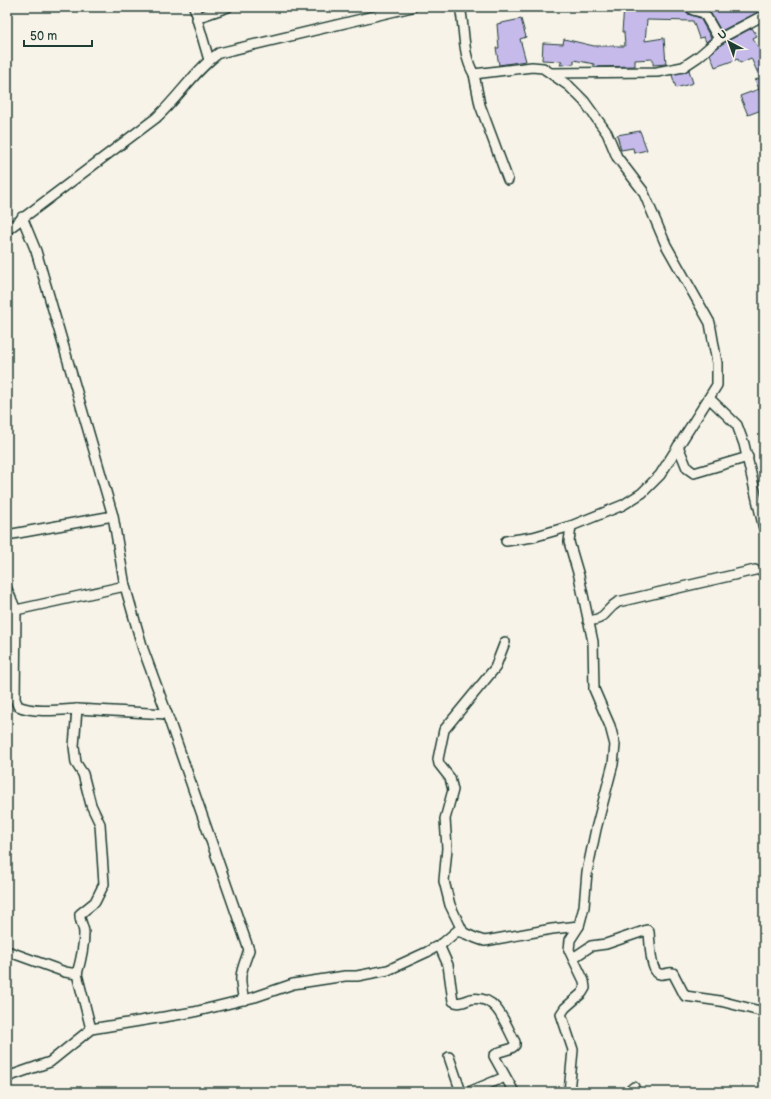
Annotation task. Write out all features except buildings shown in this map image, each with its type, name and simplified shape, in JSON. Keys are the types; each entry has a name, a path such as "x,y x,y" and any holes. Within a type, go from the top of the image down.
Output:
{"street":[{"path":"194,7 209,60"},
{"path":"198,17 228,7"},
{"path":"7,230 156,118 172,103 209,60 219,53 230,49 412,7"},
{"path":"460,7 467,58 474,74 480,105 508,180"},
{"path":"693,10 704,13 719,39"},
{"path":"552,73 658,72 683,67 698,57 719,39 764,15"},
{"path":"474,74 532,67 543,68 552,73 584,101 607,133 617,157 643,191 666,245 710,324 717,363 717,386 710,399 660,475 642,493 623,505 571,526 533,537 506,541"},
{"path":"22,218 36,251 113,516 125,586 143,649 249,950 241,969 240,984 244,1000"},
{"path":"710,399 737,425 748,457 764,529"},
{"path":"678,446 687,468 694,473 748,457"},
{"path":"7,535 113,516"},
{"path":"569,1092 573,1050 562,1014 565,1008 585,988 584,981 569,950 570,940 579,926 584,907 587,872 596,829 613,764 615,745 610,726 594,689 593,642 569,542 571,526"},
{"path":"588,621 602,618 612,606 618,602 755,570"},
{"path":"16,610 125,586"},
{"path":"7,589 16,610 15,699 18,706 25,709 77,709 167,714"},
{"path":"463,932 450,905 444,881 447,848 445,819 453,790 450,778 439,764 438,759 444,730 495,668 505,642"},
{"path":"77,709 74,752 76,763 83,774 91,805 100,824 104,884 95,902 80,914 84,932 83,950 77,974 91,1029"},
{"path":"7,1076 50,1062 91,1029 178,1016 244,1000 293,984 345,976 357,976 388,970 439,945 457,931 463,932 477,940 485,941 552,929 579,926"},
{"path":"573,958 591,946 606,944 647,930 649,932 652,960 657,972 661,974 673,973 685,996 720,1001 764,1012"},
{"path":"439,945 448,965 453,1002 457,1003 477,998 491,1001 497,1008 515,1042 516,1045 512,1048 497,1053 494,1056 514,1092"},
{"path":"7,951 65,972 77,974"},
{"path":"449,1057 461,1092"},
{"path":"469,1092 505,1077"}]}
